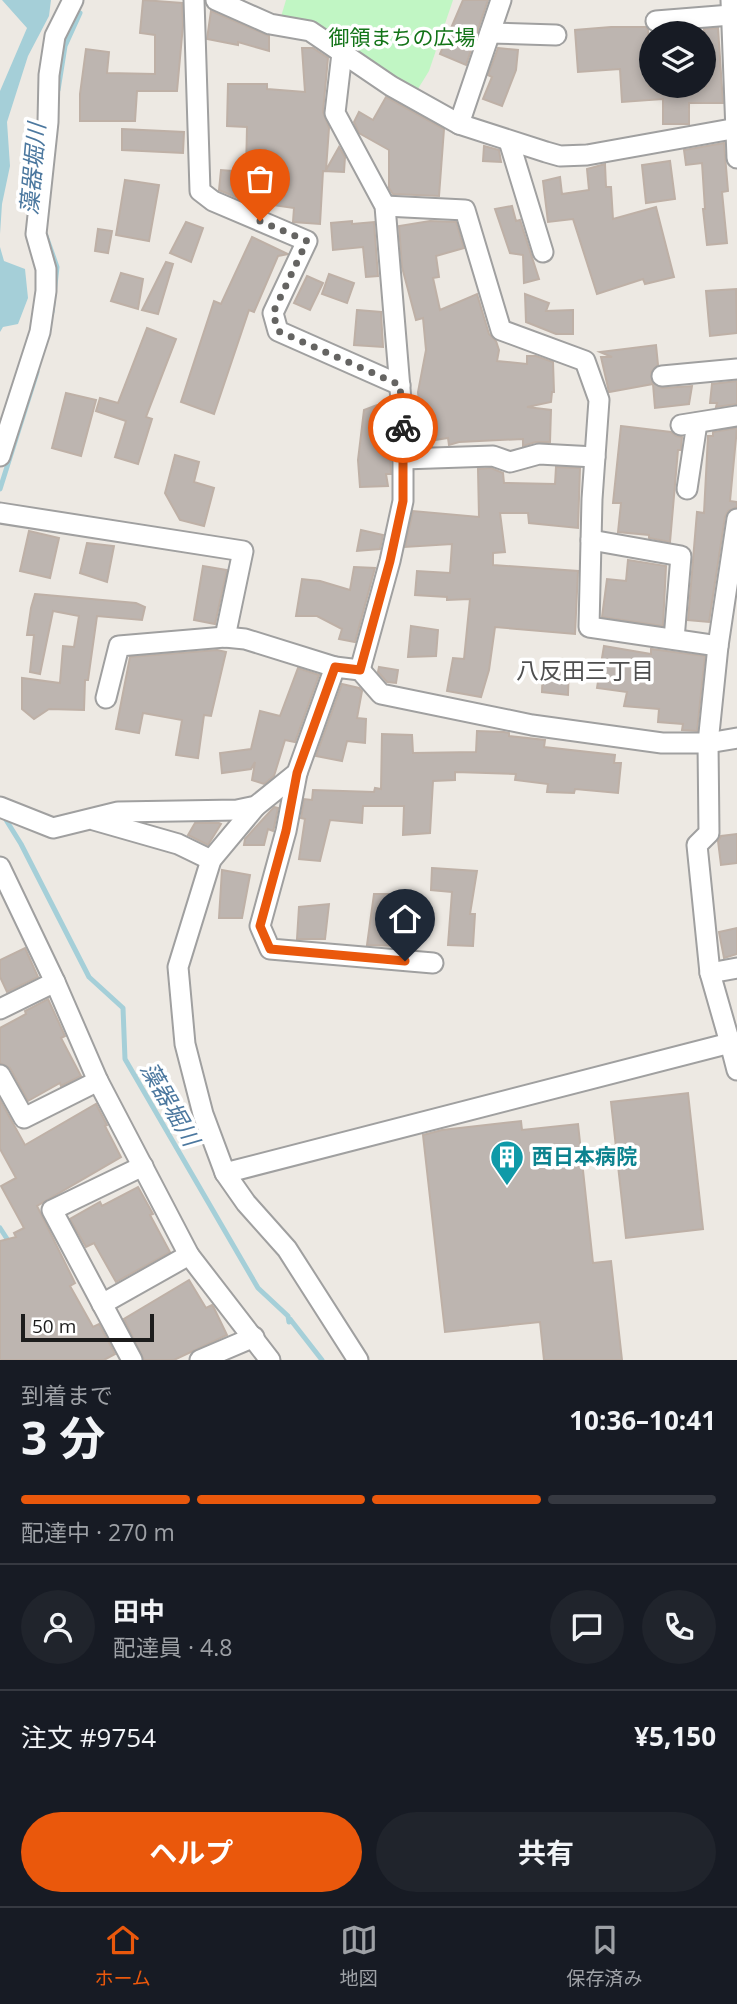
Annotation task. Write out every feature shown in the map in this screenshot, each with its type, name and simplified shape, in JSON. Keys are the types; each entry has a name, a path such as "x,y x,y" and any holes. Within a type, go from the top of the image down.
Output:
{"street":[{"path":"0,456 40,332 46,269 36,234 48,122 49,75 55,36 73,0"},
{"path":"194,0 200,191 213,201 307,241 273,313 278,331 400,385"},
{"path":"216,0 270,24 310,32 391,86 459,124 560,156 736,129"},
{"path":"459,124 501,0"},
{"path":"656,21 731,7 737,158"},
{"path":"490,33 556,33"},
{"path":"342,53 335,113 385,206 400,385 403,459 403,501 390,561 360,670"},
{"path":"509,141 543,252"},
{"path":"385,206 465,210 501,330 585,361 598,400 589,627 718,646"},
{"path":"662,376 737,369"},
{"path":"687,489 689,424 737,416"},
{"path":"403,459 493,456 510,462 539,454 595,457"},
{"path":"0,513 243,551 225,637"},
{"path":"737,519 718,646 708,743 709,833 697,845 710,973 733,1042 737,1070"},
{"path":"591,540 681,556 674,639"},
{"path":"106,698 120,646 225,637 245,639 335,667 360,670 381,694 531,725 662,743 708,743 737,738"},
{"path":"335,667 297,773 286,831 260,926 270,949 433,963"},
{"path":"297,773 256,806 211,860 178,967 185,1044 203,1114 225,1174 246,1203 287,1249 358,1360"},
{"path":"0,807 53,828 118,812 237,810 256,806"},
{"path":"89,819 178,844 211,860"},
{"path":"0,867 55,982 98,1081 189,1255 270,1360"},
{"path":"710,973 737,968"},
{"path":"0,1009 55,982"},
{"path":"225,1174 733,1042"},
{"path":"0,1075 24,1118 98,1081"},
{"path":"132,1360 52,1210 143,1166"},
{"path":"102,1304 189,1255"},
{"path":"200,1360 254,1337"}],"green space":[{"name":"御領まちの広場","path":"286,0 453,0 429,71 416,92 280,20"}],"water":[{"path":"2,0 51,0 49,16 28,56 7,122 10,166 2,204 0,234 0,91 27,28"},
{"path":"0,247 4,261 25,269 28,298 18,324 3,327 0,332"}],"building":[{"path":"143,0 182,3 183,25 177,91 137,91 135,121 80,121 80,94 86,49 109,52 107,73 155,74 155,35 140,33"},
{"path":"463,0 488,0 466,65 440,54"},
{"path":"211,11 269,36 269,51 238,42 238,45 207,39"},
{"path":"639,27 639,98 716,98 718,28 723,103 689,103 689,124 663,124 663,99 622,102 620,69 578,72 575,30"},
{"path":"302,48 313,48 328,58 323,112 329,128 326,170 339,147 345,157 344,172 323,171 320,224 293,222 294,208 245,201 219,190 221,170 246,172 247,127 227,126 228,84 267,84 267,89 305,92"},
{"path":"498,48 518,50 516,70 502,106 483,99 492,77 488,75"},
{"path":"386,97 444,129 439,196 393,194 389,188 389,150 359,133 354,122 359,112 373,120"},
{"path":"122,129 184,132 183,153 122,150"},
{"path":"724,143 728,191 722,192 727,243 707,245 702,163 686,165 684,150"},
{"path":"484,146 499,150 501,162 483,161"},
{"path":"670,161 675,199 646,203 642,165"},
{"path":"605,164 606,187 611,187 613,219 656,207 674,277 645,284 643,279 597,294 573,219 548,222 543,181 560,177 562,194 589,190 587,169"},
{"path":"125,180 159,185 149,241 116,235"},
{"path":"512,206 516,221 520,220 539,279 524,283 523,255 510,253 495,209"},
{"path":"352,221 352,224 374,222 378,276 366,277 363,247 333,250 331,223"},
{"path":"430,221 456,222 464,248 436,256 439,277 433,278 440,310 477,294 489,334 496,341 499,350 497,361 527,364 527,356 536,356 553,362 554,392 551,402 527,407 551,410 550,442 523,446 523,439 459,442 449,445 448,438 422,442 418,392 426,350 423,318 416,320 402,267 399,226"},
{"path":"186,222 203,228 191,262 170,253"},
{"path":"98,229 112,231 108,253 95,251"},
{"path":"252,237 288,254 278,256 254,312 249,310 214,414 181,402 214,301 221,304"},
{"path":"166,262 173,264 158,314 142,310"},
{"path":"121,273 143,279 138,309 111,301"},
{"path":"329,274 354,283 347,303 322,294"},
{"path":"307,276 323,283 310,310 294,303"},
{"path":"736,289 737,333 710,336 706,291"},
{"path":"525,294 549,303 546,311 573,310 573,334 556,334 526,322"},
{"path":"357,310 381,312 383,347 354,345"},
{"path":"147,328 176,339 146,417 152,419 138,464 115,457 126,421 96,411 100,398 118,403"},
{"path":"656,345 658,365 651,372 652,382 662,388 692,386 689,404 655,408 653,384 609,392 601,357 612,357 600,352"},
{"path":"737,381 737,404 716,407 717,403 710,403 712,384"},
{"path":"66,393 96,400 81,456 52,448"},
{"path":"377,405 389,410 391,474 386,474 388,486 360,487 358,460 364,410"},
{"path":"621,426 671,432 682,437 681,450 678,450 670,542 649,538 649,535 618,532 621,503 613,503"},
{"path":"737,428 730,501 737,502 737,507 728,511 725,517 709,622 688,620 697,512 704,513 708,436 713,436 713,432"},
{"path":"175,455 199,462 194,482 214,488 204,526 180,520 165,493"},
{"path":"556,467 580,468 578,528 529,523 528,513 500,513 505,552 493,553 493,565 578,571 575,634 495,627 489,670 481,697 447,691 453,658 464,659 470,599 447,600 447,597 415,595 417,571 450,573 452,544 405,547 413,511 479,517 478,469 491,468 503,473 504,483 555,484"},
{"path":"361,530 383,535 380,549 357,551"},
{"path":"29,531 59,538 50,578 20,571"},
{"path":"87,543 114,546 107,582 80,573"},
{"path":"628,560 666,566 663,626 602,617 607,579 626,581"},
{"path":"203,566 227,570 215,624 194,620"},
{"path":"354,567 375,568 355,642 339,639 342,629 317,616 296,616 302,579 350,590"},
{"path":"35,594 136,603 145,607 142,620 97,616 88,680 85,680 84,710 49,709 34,719 22,709 22,678 60,683 63,646 74,647 79,616 53,611 40,674 30,672 34,635 27,635"},
{"path":"411,626 438,630 436,656 408,657"},
{"path":"604,646 651,654 651,649 705,656 697,731 682,730 683,724 658,722 659,709 624,706 627,692 597,688"},
{"path":"217,650 226,652 211,716 204,715 198,758 176,755 182,720 143,713 139,733 116,729 130,657"},
{"path":"543,662 569,664 568,695 542,692"},
{"path":"379,667 398,670 396,683 387,682 378,672"},
{"path":"298,668 319,675 295,742 285,740 274,776 264,784 252,780 255,762 251,769 222,773 220,753 251,749 260,711 280,716"},
{"path":"342,684 362,691 357,718 366,719 365,743 347,741 342,761 316,756"},
{"path":"477,731 504,732 509,733 509,736 545,740 544,747 615,755 614,763 621,763 618,793 575,789 574,793 547,792 548,784 515,780 516,774 455,772 455,780 433,781 430,833 403,835 404,806 363,806 362,823 330,820 320,861 299,859 305,819 301,818 304,799 312,800 313,790 374,792 375,788 381,789 382,734 412,735 413,753 476,752"},
{"path":"274,807 278,808 274,828 273,831 268,829 264,845 244,845 245,839"},
{"path":"195,823 221,824 208,845 188,835"},
{"path":"737,834 737,863 721,865 718,841 721,836"},
{"path":"432,868 477,871 470,914 475,914 473,946 448,945 452,892 431,890"},
{"path":"222,870 250,875 242,918 219,918"},
{"path":"374,894 403,894 399,946 367,945"},
{"path":"329,904 325,939 297,939 299,907"},
{"path":"737,928 737,954 724,958 719,932"},
{"path":"25,948 38,977 7,992 0,977 0,960"},
{"path":"48,999 65,1036 61,1038 81,1076 61,1086 60,1083 28,1101 10,1068 0,1063 0,1028"},
{"path":"688,1093 703,1229 626,1238 611,1102"},
{"path":"0,1100 25,1145 96,1104 121,1157 37,1206 75,1283 70,1286 93,1327 99,1324 115,1354 104,1360 0,1360 0,1241 16,1237 14,1233 24,1228 1,1186 16,1178 0,1149"},
{"name":"西日本病院","path":"521,1121 522,1130 578,1124 593,1263 611,1261 622,1360 544,1360 540,1322 445,1332 423,1135 442,1130"},
{"path":"138,1187 170,1252 116,1282 94,1243 86,1247 70,1219 100,1202 102,1206"},
{"path":"189,1280 206,1308 212,1305 227,1335 174,1360 144,1360 124,1319"}],"waterway":[{"name":"藻器堀川","path":"58,90 65,46 80,13"},
{"name":"藻器堀川","path":"45,233 57,267 52,312"},
{"name":"藻器堀川","path":"0,489 37,372"},
{"name":"藻器堀川","path":"3,815 21,844 89,977 123,1008 125,1059 258,1288 288,1316 289,1322 290,1319 322,1360"},
{"path":"0,1228 11,1245"}],"way so far":[{"path":"260,221 307,241 273,313 278,331 400,385 403,428"}],"place":[{"name":"西日本病院","path":"507,1187"}],"district":[{"name":"八反田三丁目","path":"585,671"}],"route":[{"path":"403,428 403,501 390,561 360,670 335,667 297,773 286,831 260,926 270,949 405,961"}]}
